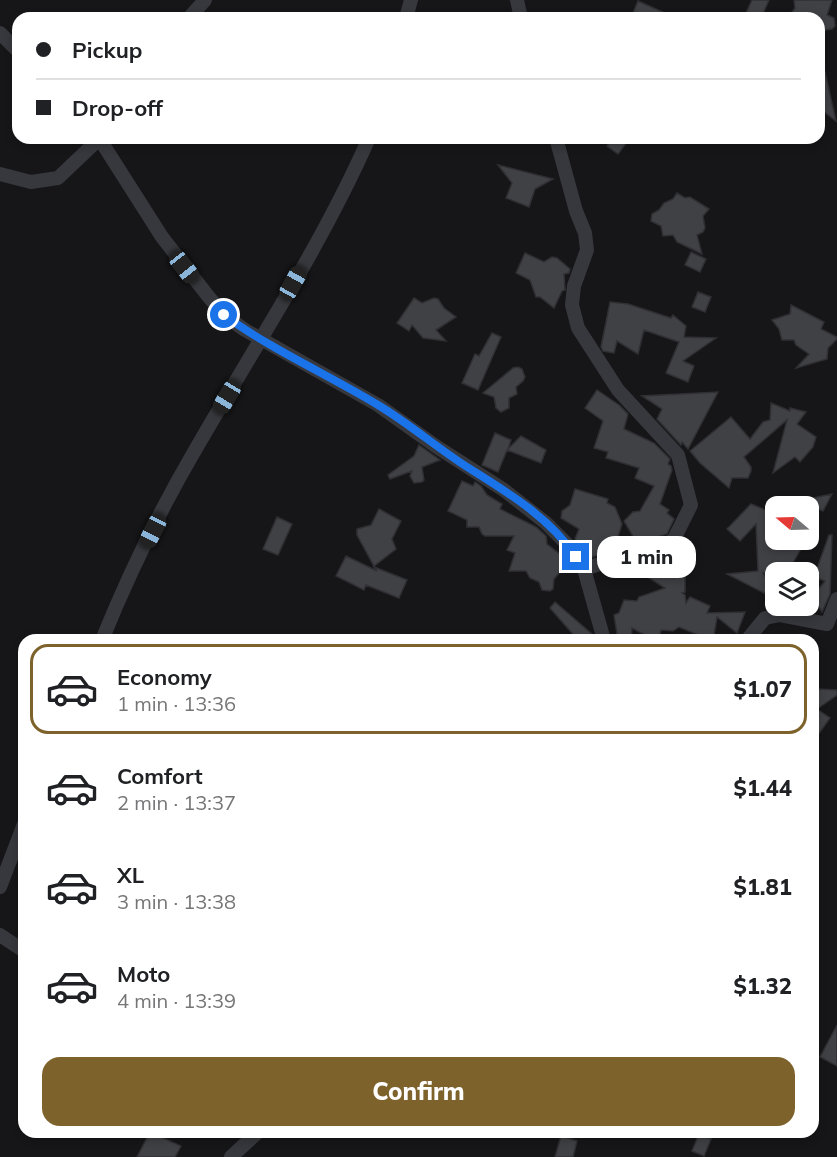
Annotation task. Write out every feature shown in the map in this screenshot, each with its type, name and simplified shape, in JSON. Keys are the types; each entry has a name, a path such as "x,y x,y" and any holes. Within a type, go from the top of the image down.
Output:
{"street":[{"path":"194,12 205,0"},
{"path":"0,33 12,45"},
{"path":"0,174 31,182 58,178 94,144"},
{"path":"104,144 162,237 224,315 262,340 378,405 437,447 504,490 546,523 568,545 584,569 602,634"},
{"path":"104,634 122,589 193,454 262,340 355,170 366,144"},
{"path":"558,144 576,211 585,233 587,250 574,286 572,305 578,328 618,390 678,455 691,505 673,541 584,569"},
{"path":"752,634 765,618 780,615 827,624 837,599"},
{"path":"0,887 18,840"},
{"path":"0,935 18,947"},
{"path":"231,1157 252,1138"}],"building":[{"path":"752,0 769,0 764,12 746,12"},
{"path":"794,0 832,0 827,15 834,18 835,26 825,30 825,12 792,12 795,8"},
{"path":"638,1 663,12 633,12"},
{"path":"825,72 836,121 825,113"},
{"path":"608,144 626,144 618,154 607,146"},
{"path":"498,165 553,179 535,189 529,207 506,198 512,183"},
{"path":"677,193 685,198 690,197 709,209 703,216 705,228 697,235 702,254 677,242 673,235 663,236 661,226 651,221 652,214 664,203 673,199"},
{"path":"691,252 706,259 700,272 685,265"},
{"path":"525,253 544,262 552,257 557,258 570,269 569,273 564,274 565,290 562,291 554,308 540,297 536,297 530,280 516,273"},
{"path":"698,292 711,297 705,312 692,307"},
{"path":"414,298 422,303 434,298 438,299 444,308 456,317 436,330 446,341 423,338 412,325 409,331 397,323"},
{"path":"610,302 628,304 671,318 673,315 686,326 684,337 716,338 683,361 694,366 688,382 666,373 679,342 644,330 638,354 617,341 614,353 603,351 601,347"},
{"path":"791,305 824,322 821,329 837,337 828,348 827,359 796,368 809,354 796,345 794,340 782,340 779,329 772,320 790,314"},
{"path":"492,333 501,337 478,390 462,383 475,354 479,356"},
{"path":"513,368 522,369 525,377 516,387 517,394 509,398 509,408 501,412 496,408 494,397 483,393"},
{"path":"597,390 628,414 624,429 654,443 670,459 668,464 672,470 660,504 669,510 667,513 674,519 667,534 637,543 624,521 633,512 640,511 654,486 635,478 639,468 606,458 608,452 594,448 603,421 585,408"},
{"path":"718,392 688,449 682,442 681,445 657,419 662,409 642,396"},
{"path":"771,403 790,411 790,408 806,412 797,424 816,437 813,447 800,462 795,457 773,473 787,420 744,457 751,467 748,478 732,478 729,488 700,463 690,451 731,417 750,439 763,422 770,420"},
{"path":"495,433 511,440 508,449 521,436 546,450 541,463 507,450 498,472 482,465"},
{"path":"419,445 440,460 422,467 424,480 414,483 410,476 412,471 390,479 388,475 414,456"},
{"path":"462,481 473,486 475,482 487,495 502,504 500,509 536,527 546,536 547,544 561,555 564,567 554,579 553,589 542,590 539,582 530,578 526,571 509,571 515,553 507,550 514,536 485,536 479,527 467,527 467,520 448,511"},
{"path":"575,489 608,499 607,503 615,507 622,524 614,549 589,558 575,539 579,529 561,518 562,511 570,505"},
{"path":"832,494 823,511 819,509 819,497"},
{"path":"751,504 765,510 765,550 800,550 793,562 765,562 765,573 763,573 765,593 727,574 758,571 756,524 740,541 727,529"},
{"path":"379,509 401,521 392,539 396,549 374,566 357,535 357,529 371,525"},
{"path":"277,517 292,524 278,555 263,549"},
{"path":"829,535 832,535 830,594 822,612 819,607 819,588 825,581 819,579 819,563"},
{"path":"674,550 683,554 685,557 685,592 682,593 685,595 686,603 690,597 710,606 707,613 745,612 737,633 717,617 714,634 696,634 679,627 673,631 661,630 660,634 643,634 632,628 632,634 617,634 614,615 619,613 624,600 637,601 639,597 665,588 635,569 649,558"},
{"path":"346,556 377,571 374,567 407,580 399,598 366,585 364,590 336,576"},
{"path":"555,602 592,634 573,634 550,608"},
{"path":"819,689 837,690 837,695 819,708"},
{"path":"819,710 830,718 819,734"},
{"path":"837,1025 837,1066 820,1057"},
{"path":"147,1138 163,1138 181,1146 175,1157 137,1157"},
{"path":"560,1138 577,1141 573,1157 555,1157"},
{"path":"697,1138 711,1139 704,1156 692,1151"}],"route":[{"path":"224,315 245,330 378,405 437,447 504,490 546,523 568,545 576,557"}]}
